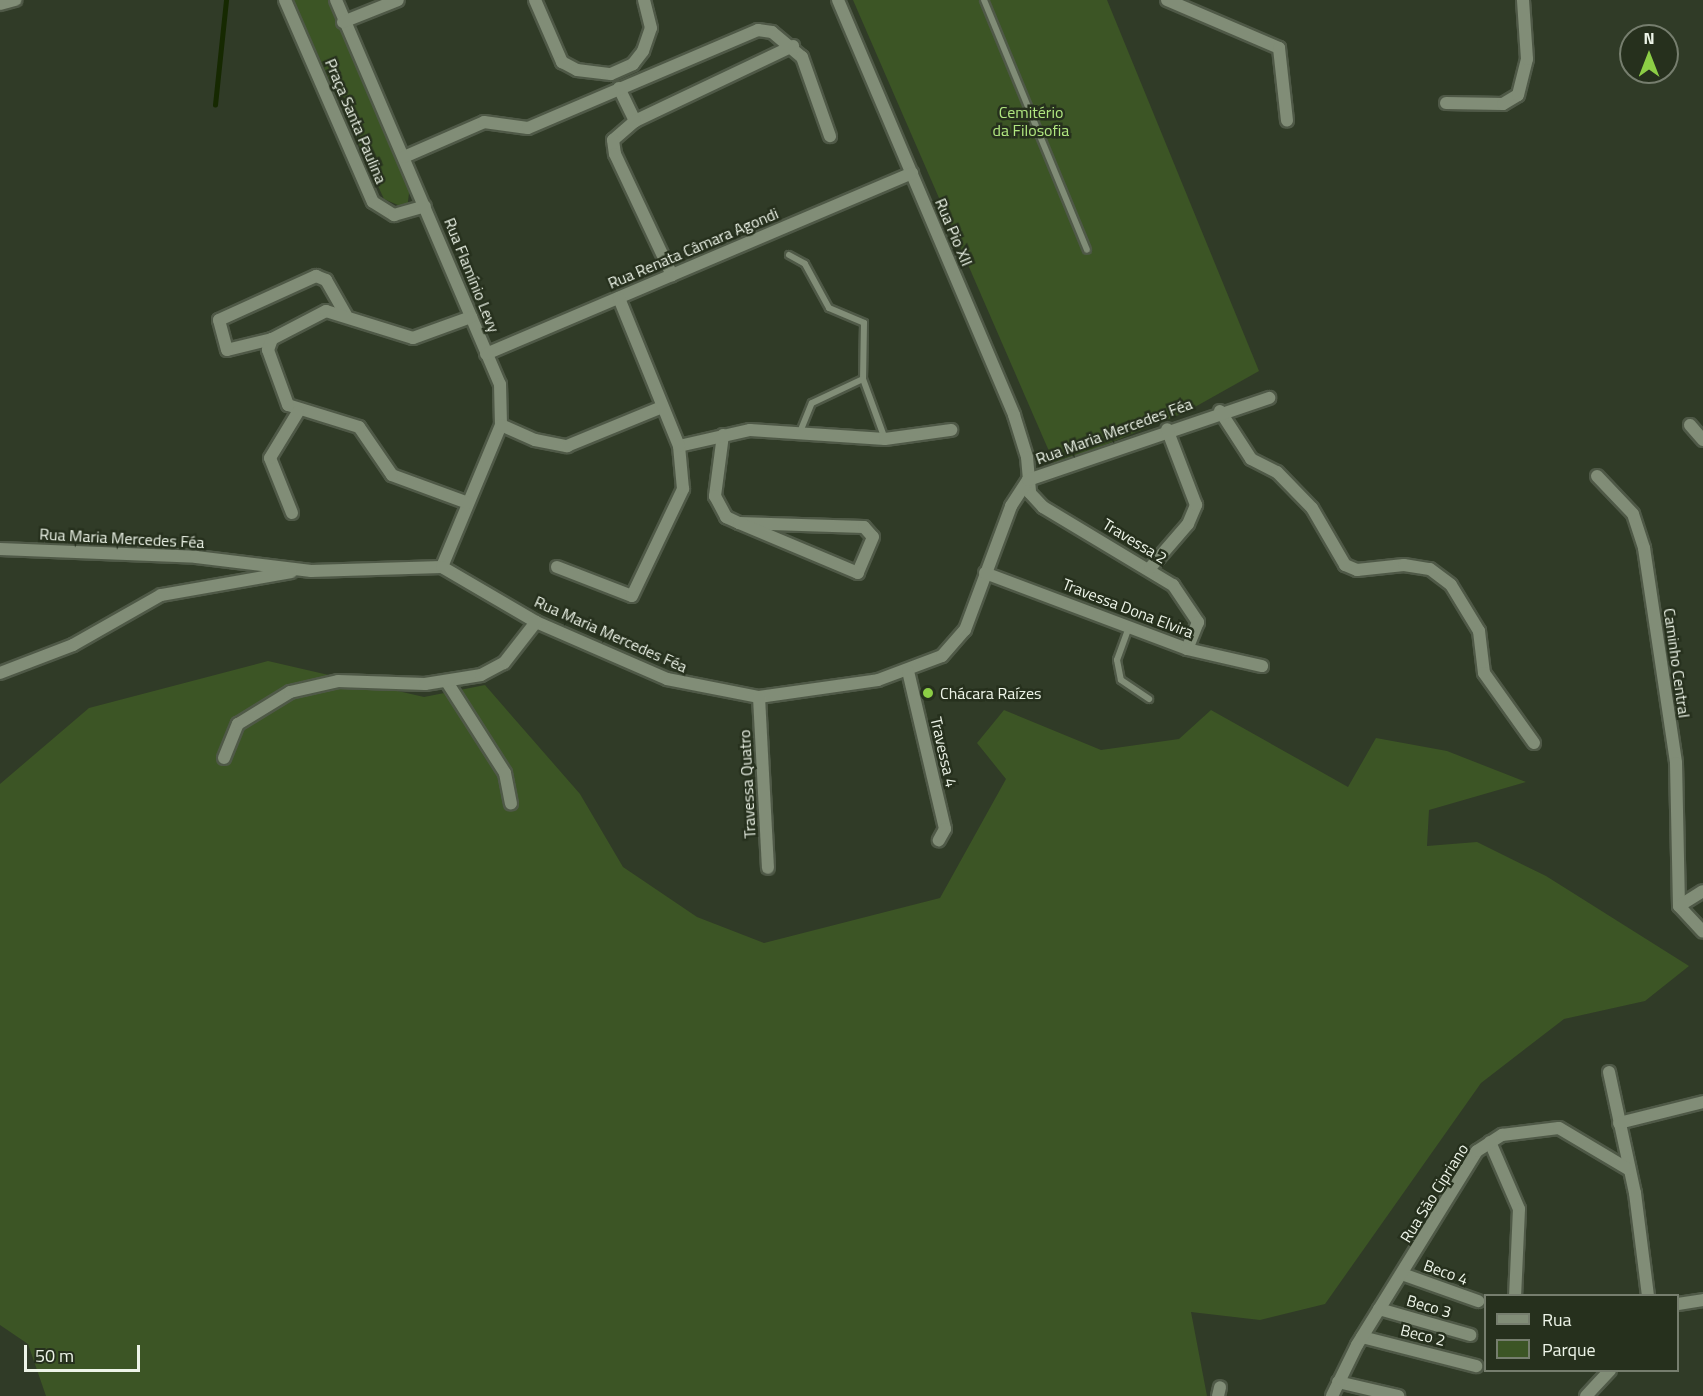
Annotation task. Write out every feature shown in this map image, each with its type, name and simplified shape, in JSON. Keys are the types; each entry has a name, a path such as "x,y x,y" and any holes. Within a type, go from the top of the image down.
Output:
{"street":[{"path":"0,4 15,0"},
{"name":"Praça Santa Paulina","path":"285,0 373,202 394,215 425,206"},
{"name":"Rua Flamínio Levy","path":"336,0 500,384 501,424 442,567"},
{"path":"344,22 398,0"},
{"path":"535,0 547,37 562,62 577,70 611,74 633,64 643,51 651,28 644,0"},
{"name":"Rua Pio XII","path":"838,0 1014,415 1027,458 1028,480"},
{"path":"1167,0 1279,48 1287,121"},
{"path":"1446,103 1503,104 1518,95 1527,59 1523,0"},
{"path":"404,157 484,122 528,128 758,30 793,46 830,136"},
{"path":"672,275 615,154 613,140 635,121 793,46"},
{"path":"619,88 635,121"},
{"name":"Rua Renata Câmara Agondi","path":"486,354 912,173"},
{"path":"346,315 326,280 316,276 219,320 227,350 272,339 326,311 346,315 413,338 471,317"},
{"path":"557,567 632,596 683,489 679,446 619,297"},
{"path":"272,339 268,351 282,396 298,412 359,427 392,475 468,503"},
{"name":"Rua Maria Mercedes Féa","path":"0,549 196,557 311,571 442,567 536,622 667,679 759,697 878,680 908,670 956,644 985,573 1028,480 1167,429 1220,411 1269,398"},
{"path":"501,424 535,440 567,446 662,406"},
{"path":"1220,411 1251,459 1277,472 1298,491 1345,565 1357,570 1404,565 1430,569 1450,585 1479,631 1484,673 1534,743"},
{"path":"292,513 270,458 298,412"},
{"path":"1690,425 1703,440"},
{"path":"1150,568 1188,524 1196,505 1167,429"},
{"path":"679,446 750,430 885,440 951,430"},
{"path":"723,435 717,508 739,523 858,573 873,537 864,527 739,523"},
{"name":"Caminho Central","path":"1597,476 1633,514 1644,548 1676,763 1679,906"},
{"name":"Travessa 2","path":"1028,480 1030,493 1043,507 1150,568 1173,585 1196,618 1187,649"},
{"path":"0,673 73,645 161,595 311,571"},
{"name":"Travessa Dona Elvira","path":"985,573 1187,649 1262,666"},
{"path":"224,758 238,724 290,692 338,681 447,682 494,671 536,622"},
{"name":"Travessa 4","path":"908,670 945,829 939,840"},
{"path":"447,682 505,773 511,803"},
{"name":"Travessa Quatro","path":"759,697 768,868"},
{"path":"1703,891 1679,906 1703,932"},
{"path":"1609,1072 1629,1168 1648,1294"},
{"path":"1618,1123 1703,1102"},
{"name":"Rua São Cipriano","path":"1332,1396 1362,1337 1469,1164 1490,1142 1526,1129 1558,1128 1629,1168"},
{"path":"1490,1142 1519,1209 1515,1294"},
{"name":"Beco 4","path":"1402,1274 1478,1301"},
{"path":"1679,1304 1703,1300"},
{"name":"Beco 3","path":"1379,1309 1470,1335"},
{"name":"Beco 2","path":"1362,1337 1476,1366"},
{"path":"1586,1396 1610,1372"},
{"path":"1338,1382 1398,1396"}],"lane":[{"path":"984,0 1087,250"},
{"path":"789,255 806,264 829,308 864,323 863,379 885,440"},
{"path":"800,432 812,403 863,379"},
{"path":"1129,626 1117,660 1119,671 1126,687 1149,699"}],"green space":[{"path":"293,0 333,0 410,185 407,209 384,199"},
{"name":"Cemitério da Filosofia","path":"853,0 1107,0 1259,371 1186,412 1055,465"},
{"path":"268,661 424,697 485,685 580,794 623,867 697,917 764,943 940,898 1006,779 977,743 1004,710 1101,750 1179,739 1211,710 1348,787 1376,738 1447,751 1526,782 1429,810 1427,846 1477,842 1546,876 1689,966 1645,1001 1564,1019 1481,1083 1325,1304 1260,1320 1191,1312 1207,1396 46,1396 28,1344 0,1325 0,784 89,708"}],"waterway":[{"path":"215,105 226,0"}],"place":[{"name":"Chácara Raízes","path":"928,693"}]}
